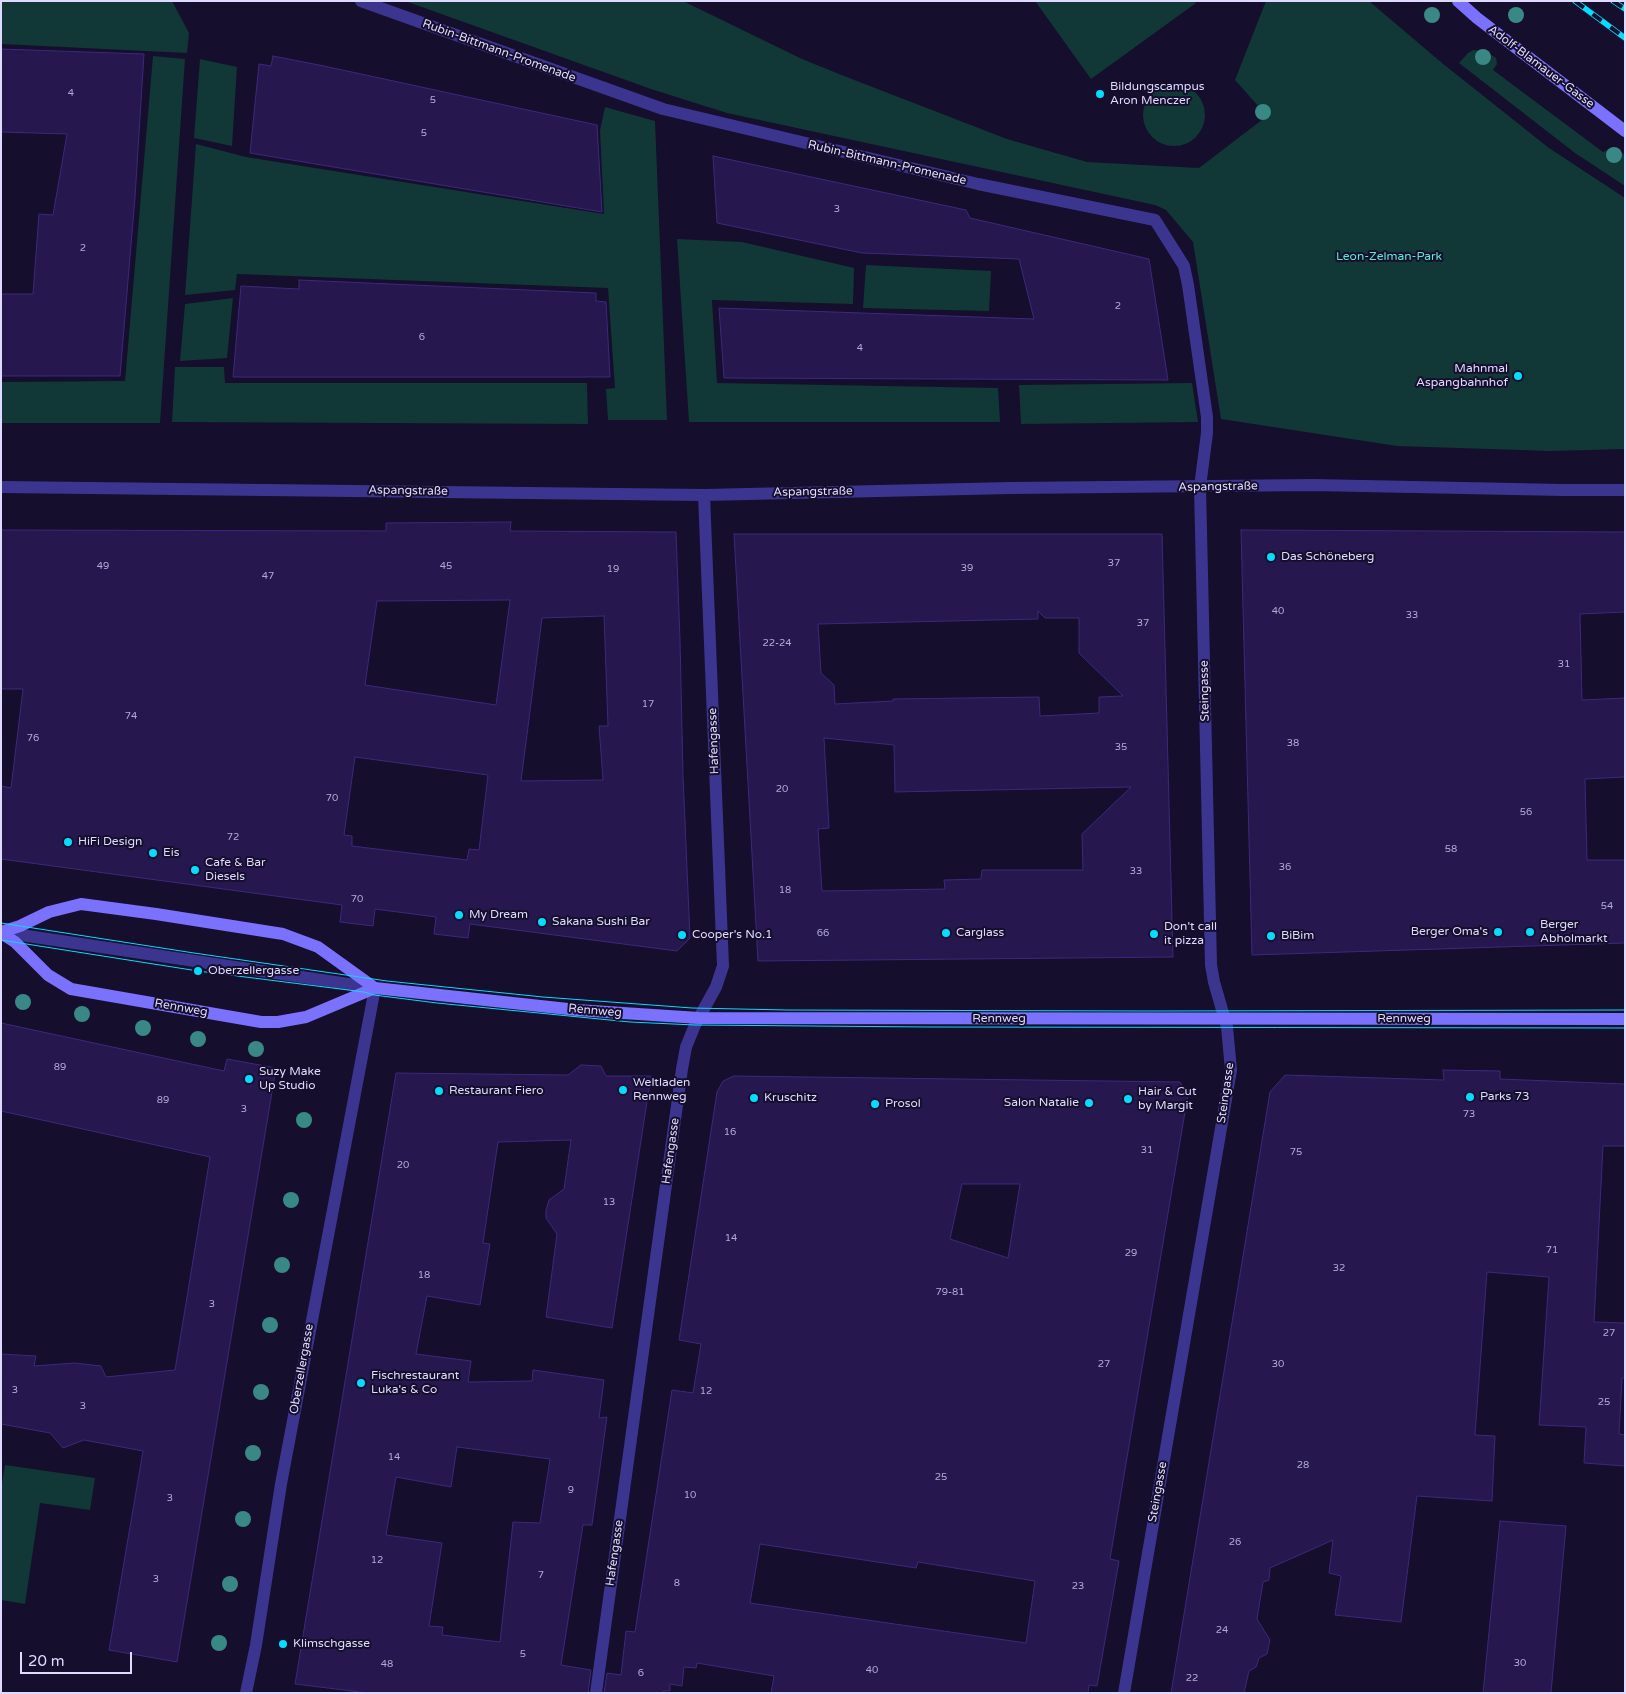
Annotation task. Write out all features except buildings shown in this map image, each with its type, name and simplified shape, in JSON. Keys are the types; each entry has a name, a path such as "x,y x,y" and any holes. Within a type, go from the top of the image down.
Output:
{"main road":[{"name":"Adolf-Blamauer-Gasse","path":"1458,1 1477,18 1625,131"},
{"name":"Rennweg","path":"1,932 20,926 49,912 80,904 156,914 284,934 318,947 375,988"},
{"name":"Rennweg","path":"1,932 15,942 48,975 71,989 262,1022 278,1022 306,1017 375,988 577,1010 699,1018 1625,1020"}],"street":[{"name":"Rubin-Bittmann-Promenade","path":"361,1 663,109 978,184 1155,220 1184,266 1188,286 1207,417 1207,433 1200,487"},
{"name":"Aspangstraße","path":"1,486 704,495 1010,488 1314,485 1625,490"},
{"name":"Steingasse","path":"1124,1693 1231,1070 1228,1027 1214,982 1211,964 1200,487"},
{"name":"Hafengasse","path":"596,1693 682,1069 686,1047 716,987 723,966 704,495"},
{"name":"Rennweg","path":"1,932 375,988"},
{"name":"Oberzellergasse","path":"246,1693 256,1644 282,1474 375,988"}],"green space":[{"path":"1,1 172,1 189,33 187,53 1,44"},
{"name":"Leon-Zelman-Park","path":"405,1 683,1 802,59 1007,139 1087,162 1199,168 1267,116 1235,80 1266,1 1369,1 1442,63 1549,148 1625,198 1625,449 1550,451 1397,446 1221,419 1193,242 1166,210 1155,205 727,113 651,89"},
{"path":"1035,1 1194,1 1196,3 1091,79"},
{"path":"1473,50 1484,51 1496,58 1497,64 1493,70 1603,152 1613,147 1625,155 1625,186 1575,153 1459,63"},
{"path":"153,56 185,59 160,423 1,423 1,382 125,381"},
{"path":"200,59 237,67 232,146 194,138"},
{"path":"1174,84 1186,86 1196,93 1203,103 1205,115 1203,127 1196,137 1186,144 1174,146 1162,144 1152,137 1145,127 1143,115 1145,103 1152,93 1162,86"},
{"path":"605,107 655,121 667,420 608,420 606,389 615,388 608,288 237,274 235,290 185,295 196,144 246,157 604,214 600,130"},
{"path":"677,239 742,242 854,268 853,304 712,300 717,383 998,388 1000,422 689,422"},
{"path":"866,265 991,271 989,311 863,308"},
{"path":"233,298 227,358 180,361 185,304"},
{"path":"175,367 224,367 225,383 587,383 588,424 172,422"},
{"path":"1192,383 1198,422 1021,424 1019,385"},
{"path":"5,1465 95,1478 90,1510 40,1503 25,1604 1,1600 1,1489"}],"tram line":[{"path":"1,923 387,981 543,997 692,1008 1151,1011 1625,1010"},
{"path":"1,940 198,971 364,992 374,995 630,1022 695,1025 929,1027 1625,1028"}],"railway":[{"path":"1575,1 1625,38"},
{"path":"1613,1 1625,9"}],"place":[{"name":"Bildungscampus Aron Menczer","path":"1100,94"},
{"name":"Mahnmal Aspangbahnhof","path":"1518,376"},
{"name":"Das Schöneberg","path":"1271,557"},
{"name":"HiFi Design","path":"68,842"},
{"name":"Eis","path":"153,853"},
{"name":"Cafe & Bar Diesels","path":"195,870"},
{"name":"My Dream","path":"459,915"},
{"name":"Sakana Sushi Bar","path":"542,922"},
{"name":"Berger Oma's","path":"1498,932"},
{"name":"Berger Abholmarkt","path":"1530,932"},
{"name":"Carglass","path":"946,933"},
{"name":"Don't call it pizza","path":"1154,934"},
{"name":"Cooper's No.1","path":"682,935"},
{"name":"BiBim","path":"1271,936"},
{"name":"Oberzellergasse","path":"198,971"},
{"name":"Suzy Make Up Studio","path":"249,1079"},
{"name":"Weltladen Rennweg","path":"623,1090"},
{"name":"Restaurant Fiero","path":"439,1091"},
{"name":"Parks 73","path":"1470,1097"},
{"name":"Kruschitz","path":"754,1098"},
{"name":"Hair & Cut by Margit","path":"1128,1099"},
{"name":"Salon Natalie","path":"1089,1103"},
{"name":"Prosol","path":"875,1104"},
{"name":"Fischrestaurant Luka's & Co","path":"361,1383"},
{"name":"Klimschgasse","path":"283,1644"}]}
